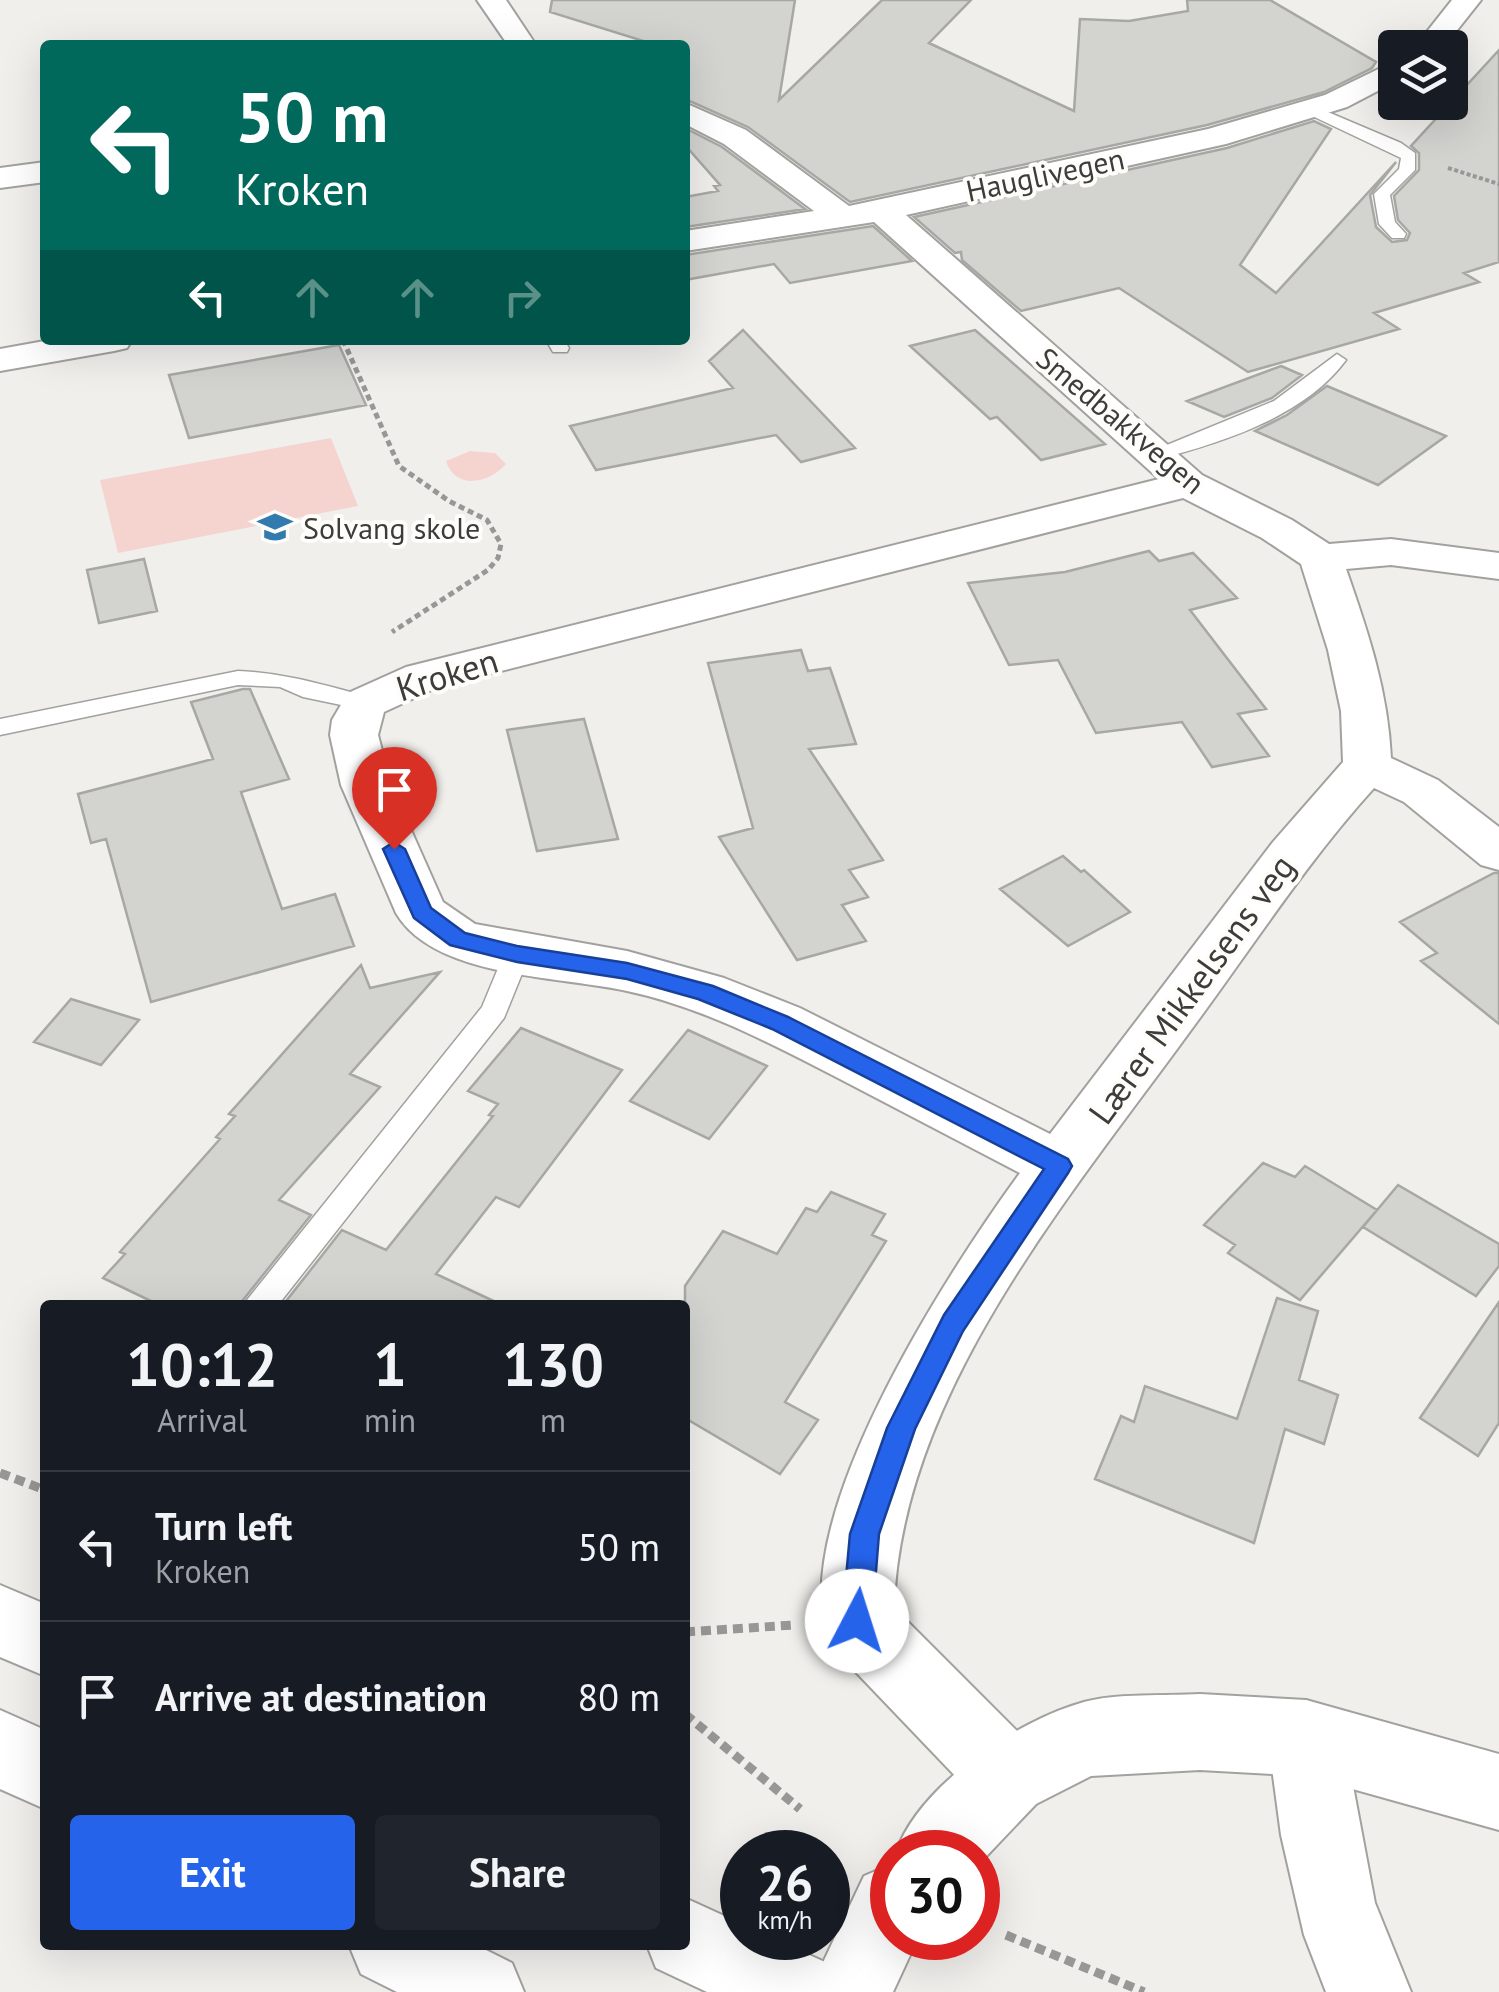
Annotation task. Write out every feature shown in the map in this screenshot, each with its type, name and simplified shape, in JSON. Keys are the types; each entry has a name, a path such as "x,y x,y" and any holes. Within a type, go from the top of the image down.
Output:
{"street":[{"path":"491,0 519,40"},
{"path":"1443,30 1467,0"},
{"name":"Hauglivegen","path":"690,241 862,214 1215,136 1311,110 1378,78"},
{"name":"Smedbakkvegen","path":"690,114 735,137 862,214 1172,469 1321,558"},
{"path":"0,178 40,173"},
{"path":"0,360 86,345"},
{"name":"Kroken","path":"1060,1166 780,1023 704,992 627,971 517,954 458,940 422,913 366,785 354,735 356,720 365,703 422,677 1172,469"},
{"path":"1499,566 1391,552 1321,558 1351,650 1365,711 1367,766 1421,791 1499,853"},
{"name":"Lærer Mikkelsens veg","path":"857,1621 864,1534 901,1428 954,1323 1060,1166 1306,832 1367,766"},
{"path":"857,1621 1008,1777"},
{"path":"956,1830 1008,1777 1086,1739 1200,1732 1306,1738 1499,1792"},
{"path":"1306,1738 1321,1847 1357,1970 1370,1992"},
{"path":"0,1748 40,1768"},
{"path":"690,1942 798,1992"},
{"path":"400,1950 483,1992"},
{"path":"850,1992 870,1950"}],"lane":[{"path":"1311,110 1380,139 1409,156 1408,170 1382,194 1387,224 1398,234"},
{"path":"1172,469 1217,436 1320,380 1337,360"},
{"path":"0,726 238,678 284,680 310,692 365,703"},
{"path":"263,1300 494,1011 517,954"}],"path":[{"path":"345,345 399,466 449,501 488,520 501,544 498,558 488,570 379,640"},
{"path":"0,1472 40,1488"},
{"path":"690,1632 857,1621"},
{"path":"690,1718 800,1809"},
{"path":"1006,1935 1144,1992"}],"shaded area":[{"path":"331,438 358,506 118,553 100,480"},
{"path":"470,451 495,453 506,464 482,479 457,477 446,461"}],"building":[{"path":"552,0 795,0 779,100 882,0 971,0 929,43 1074,111 1080,19 1129,21 1188,11 1187,0 1270,0 1376,62 1372,68 1324,92 1207,125 850,202 748,127 690,101 690,40 640,40 550,12"},
{"path":"1499,50 1499,262 1464,273 1479,282 1374,313 1399,329 1248,372 1119,288 1021,311 962,260 961,252 955,253 914,217 1227,148 1314,121 1331,129 1240,265 1276,293 1396,162 1370,195 1376,227 1392,242 1407,240 1410,233 1398,220 1394,196 1419,170 1419,153 1411,146 1435,120 1468,120 1468,84"},
{"path":"690,131 722,147 805,209 690,226 690,196 718,191 714,186 720,185 690,151"},
{"path":"873,226 912,261 790,283 774,264 690,279 690,254"},
{"path":"743,330 855,448 801,462 776,435 596,470 570,426 733,388 709,361"},
{"path":"975,330 1105,444 1041,460 997,417 990,419 910,346"},
{"path":"339,345 366,405 189,438 169,375"},
{"path":"1281,366 1302,375 1272,398 1224,417 1187,401"},
{"path":"1327,386 1446,436 1378,485 1255,431 1287,415"},
{"path":"1149,551 1159,561 1193,553 1237,598 1190,610 1266,709 1238,714 1269,756 1212,767 1182,722 1096,733 1058,660 1009,665 968,583 1065,572"},
{"path":"144,559 157,611 99,623 87,570"},
{"path":"801,650 808,671 830,668 856,744 809,749 883,860 849,870 868,897 842,905 866,941 797,960 719,837 753,828 708,663"},
{"path":"250,689 289,779 241,792 282,909 335,894 354,946 151,1002 106,839 91,843 78,794 213,759 191,702"},
{"path":"584,719 618,839 537,851 507,730"},
{"path":"1063,856 1130,912 1068,946 1000,889"},
{"path":"1499,873 1499,1024 1421,961 1437,953 1400,922"},
{"path":"361,965 370,988 440,972 350,1074 380,1087 279,1200 311,1215 243,1300 149,1300 103,1278 125,1254 120,1252 220,1139 216,1137 235,1116 229,1114"},
{"path":"71,999 139,1020 101,1065 34,1042"},
{"path":"521,1028 622,1070 519,1207 496,1197 436,1274 491,1300 287,1300 342,1230 386,1250 493,1116 489,1115 498,1104 468,1091"},
{"path":"688,1030 767,1066 709,1139 630,1101"},
{"path":"1263,1163 1295,1177 1305,1166 1377,1210 1300,1300 1228,1253 1235,1245 1204,1225"},
{"path":"1398,1185 1499,1244 1499,1266 1476,1296 1363,1227"},
{"path":"831,1192 885,1214 872,1235 886,1241 785,1402 818,1420 780,1474 690,1421 690,1300 685,1300 685,1286 723,1231 777,1254 806,1208 817,1212"},
{"path":"1277,1298 1318,1311 1299,1380 1338,1395 1324,1444 1285,1429 1254,1543 1095,1479 1121,1416 1134,1422 1145,1386 1237,1419"},
{"path":"1499,1302 1499,1423 1478,1456 1420,1418"}],"place":[{"name":"Solvang skole","path":"275,527"}],"route":[{"path":"394,849 422,913 458,940 517,954 627,971 704,992 780,1023 1060,1166 954,1323 901,1428 864,1534 857,1621"}]}
